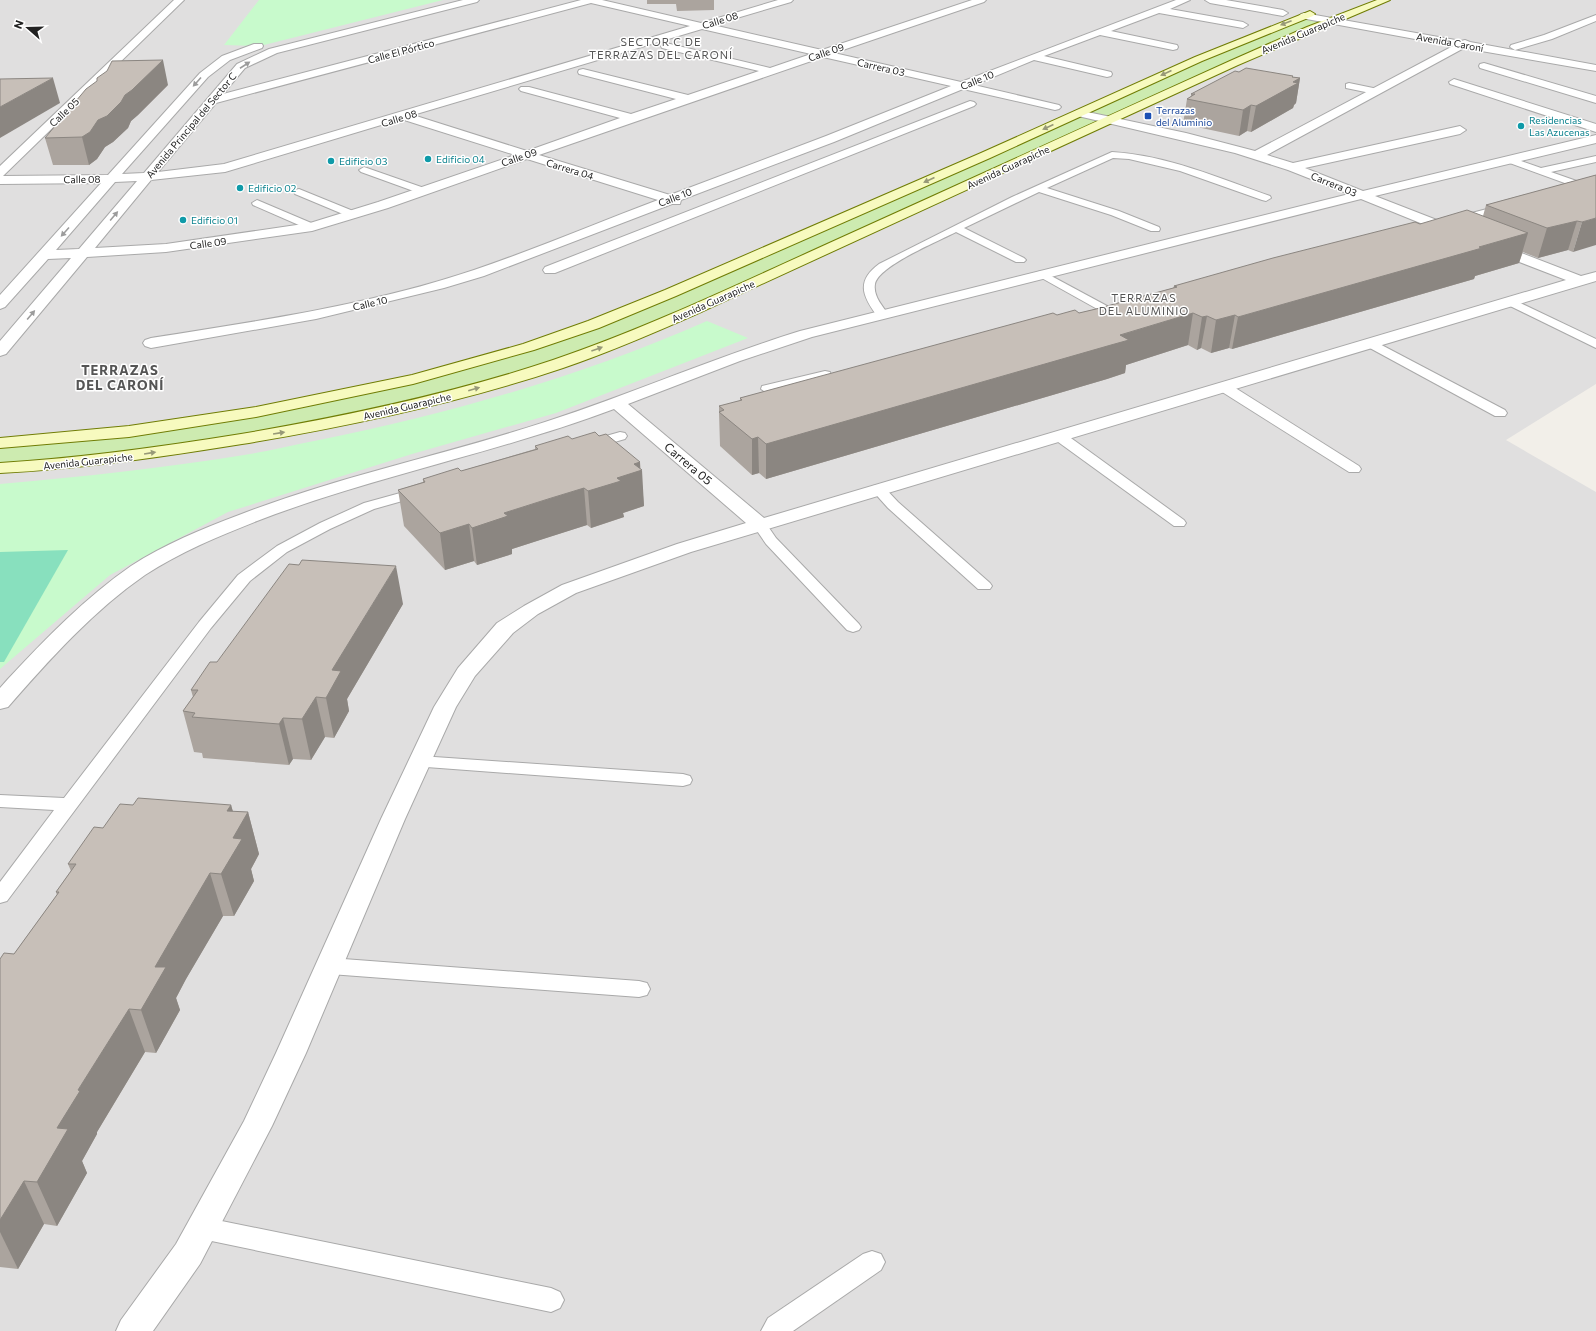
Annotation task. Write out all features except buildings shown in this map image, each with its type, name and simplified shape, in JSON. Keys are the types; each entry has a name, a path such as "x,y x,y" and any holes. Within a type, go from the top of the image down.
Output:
{"street":[{"name":"Calle 05","path":"0,173 179,0"},
{"name":"Avenida Principal del Sector C","path":"0,304 204,75 226,58 260,46 443,0"},
{"name":"Avenida Principal del Sector C","path":"0,351 241,66 265,54 474,0"},
{"name":"Calle El Pórtico","path":"210,101 591,0"},
{"name":"Carrera 03","path":"591,0 1055,107"},
{"name":"Calle 08","path":"0,180 146,177 185,174 225,168 788,0"},
{"name":"Calle 09","path":"44,255 83,254 198,244 312,227 354,215 632,118 982,0"},
{"name":"Calle 10","path":"151,342 291,320 341,310 432,288 479,273 669,199 830,139 1099,32 1185,0"},
{"path":"1210,0 1283,13"},
{"path":"1249,0 1291,7"},
{"name":"Avenida Guarapiche","path":"0,443 106,434 230,417 345,396 475,364 624,313 1221,49 1349,0"},
{"name":"Avenida Guarapiche","path":"0,468 138,455 300,430 440,398 542,369 637,334 696,309 1109,120 1335,19 1385,0"},
{"path":"1158,10 1243,25"},
{"name":"Avenida Caroní","path":"1310,14 1466,42 1580,65 1595,64"},
{"path":"1515,47 1548,37 1596,18"},
{"path":"1099,32 1173,47"},
{"path":"1257,155 1466,42"},
{"name":"Avenida Caroní","path":"1466,42 1515,47 1595,64"},
{"path":"666,46 771,71"},
{"path":"1033,58 1107,74"},
{"path":"1484,66 1596,100"},
{"path":"583,72 690,99"},
{"path":"1454,82 1596,128"},
{"path":"525,89 632,118"},
{"path":"550,270 706,210 970,104"},
{"name":"Carrera 03","path":"1078,113 1257,155 1292,167 1466,236"},
{"name":"Carrera 04","path":"403,116 706,210"},
{"path":"1292,167 1460,130"},
{"path":"830,139 861,148"},
{"path":"0,702 42,654 72,624 106,595 138,571 176,549 266,510 332,488 520,436 776,342 882,314 1361,195 1596,139"},
{"path":"1480,242 1588,279"},
{"path":"133,1331 188,1254 257,1126 445,707 466,673 505,628 530,610 569,589 655,558 878,489 1588,279"},
{"name":"Carrera 05","path":"616,402 760,525"}],"lane":[{"path":"1349,86 1375,91"},
{"path":"882,314 871,300 869,292 869,284 874,273 892,261 956,228 1112,155 1122,155 1202,175 1266,198"},
{"path":"1541,171 1596,159"},
{"path":"1510,160 1584,187"},
{"path":"364,170 423,191"},
{"path":"1562,192 1596,184"},
{"path":"1040,189 1109,211 1155,229"},
{"path":"299,192 354,215"},
{"path":"257,203 312,227"},
{"path":"1468,217 1519,204"},
{"path":"956,228 1020,260"},
{"path":"1042,274 1103,308"},
{"path":"1510,302 1596,344"},
{"path":"1087,312 1118,304"},
{"path":"1372,344 1500,413"},
{"path":"767,389 836,373"},
{"path":"1224,387 1354,469"},
{"path":"574,449 620,436"},
{"path":"1059,436 1180,523"},
{"path":"0,896 204,625 234,588 254,568 282,548 369,506 437,487"},
{"path":"878,489 893,505 984,586"},
{"path":"760,525 771,541 853,627"},
{"path":"420,762 682,780"},
{"path":"0,801 68,805"},
{"path":"330,966 639,989"},
{"path":"202,1228 551,1300"},
{"path":"774,1331 777,1327 872,1262"}],"shaded area":[{"path":"0,0 1596,0 1596,384 1506,440 1596,492 1596,1331 0,1331"}],"green space":[{"path":"259,0 443,0 260,46 224,45"},
{"path":"1304,16 1330,21 978,181 556,365 300,430 0,468 0,443 60,439 345,395 569,333"},
{"path":"707,321 748,338 556,413 412,454 228,512 110,575 0,669 0,484 122,472 214,460 263,452 418,418 564,376 660,341"},
{"path":"68,550 4,662 0,662 0,552"}],"place":[{"name":"Terrazas del Aluminio","path":"1148,116"},
{"name":"Residencias Las Azucenas","path":"1521,126"},
{"name":"Edificio 04","path":"428,159"},
{"name":"Edificio 03","path":"331,161"},
{"name":"Edificio 02","path":"240,188"},
{"name":"Edificio 01","path":"183,220"}],"district":[{"name":"SECTOR C DE TERRAZAS DEL CARONÍ","path":"661,48"},
{"name":"TERRAZAS DEL ALUMINIO","path":"1144,304"},
{"name":"TERRAZAS DEL CARONÍ","path":"120,378"}]}
